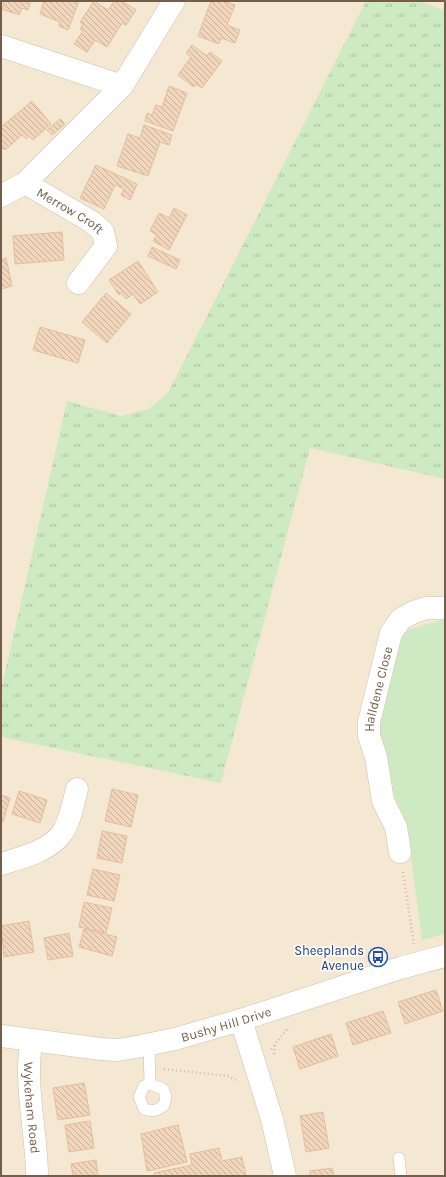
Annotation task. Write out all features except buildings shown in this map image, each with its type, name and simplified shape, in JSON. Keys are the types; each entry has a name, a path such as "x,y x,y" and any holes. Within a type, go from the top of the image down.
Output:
{"street":[{"name":"Merrow Croft","path":"1,196 25,183 122,86 174,1"},
{"path":"1,46 122,86"},
{"name":"Merrow Croft","path":"25,183 92,222 103,232 106,246 78,283"},
{"name":"Halldene Close","path":"400,852 396,827 383,802 376,757 369,736 369,722 391,633 401,619 414,612 426,608 445,608"},
{"path":"1,864 23,857 47,846 61,834 68,820 77,788"},
{"name":"Bushy Hill Drive","path":"1,1036 118,1050 149,1045 241,1020 417,963 445,956"},
{"path":"241,1020 272,1119 285,1176"},
{"name":"Wykeham Road","path":"32,1040 28,1061 37,1153 37,1176"}],"lane":[{"path":"149,1045 150,1084"},
{"path":"399,1158 401,1176"}],"path":[{"path":"400,852 417,963"},
{"path":"228,1076 254,1062 276,1045 290,1024"},
{"path":"149,1067 228,1076 249,1085 262,1087"}],"shaded area":[{"path":"1,1 445,1 445,1176 1,1176"}],"green space":[{"path":"366,1 420,1 442,10 445,3 445,479 310,448 221,783 1,737 1,690 67,401 121,416 149,409 168,393"},
{"path":"445,619 445,934 422,940 409,843 375,732 401,632"}],"place":[{"name":"Sheeplands Avenue","path":"378,957"}]}
